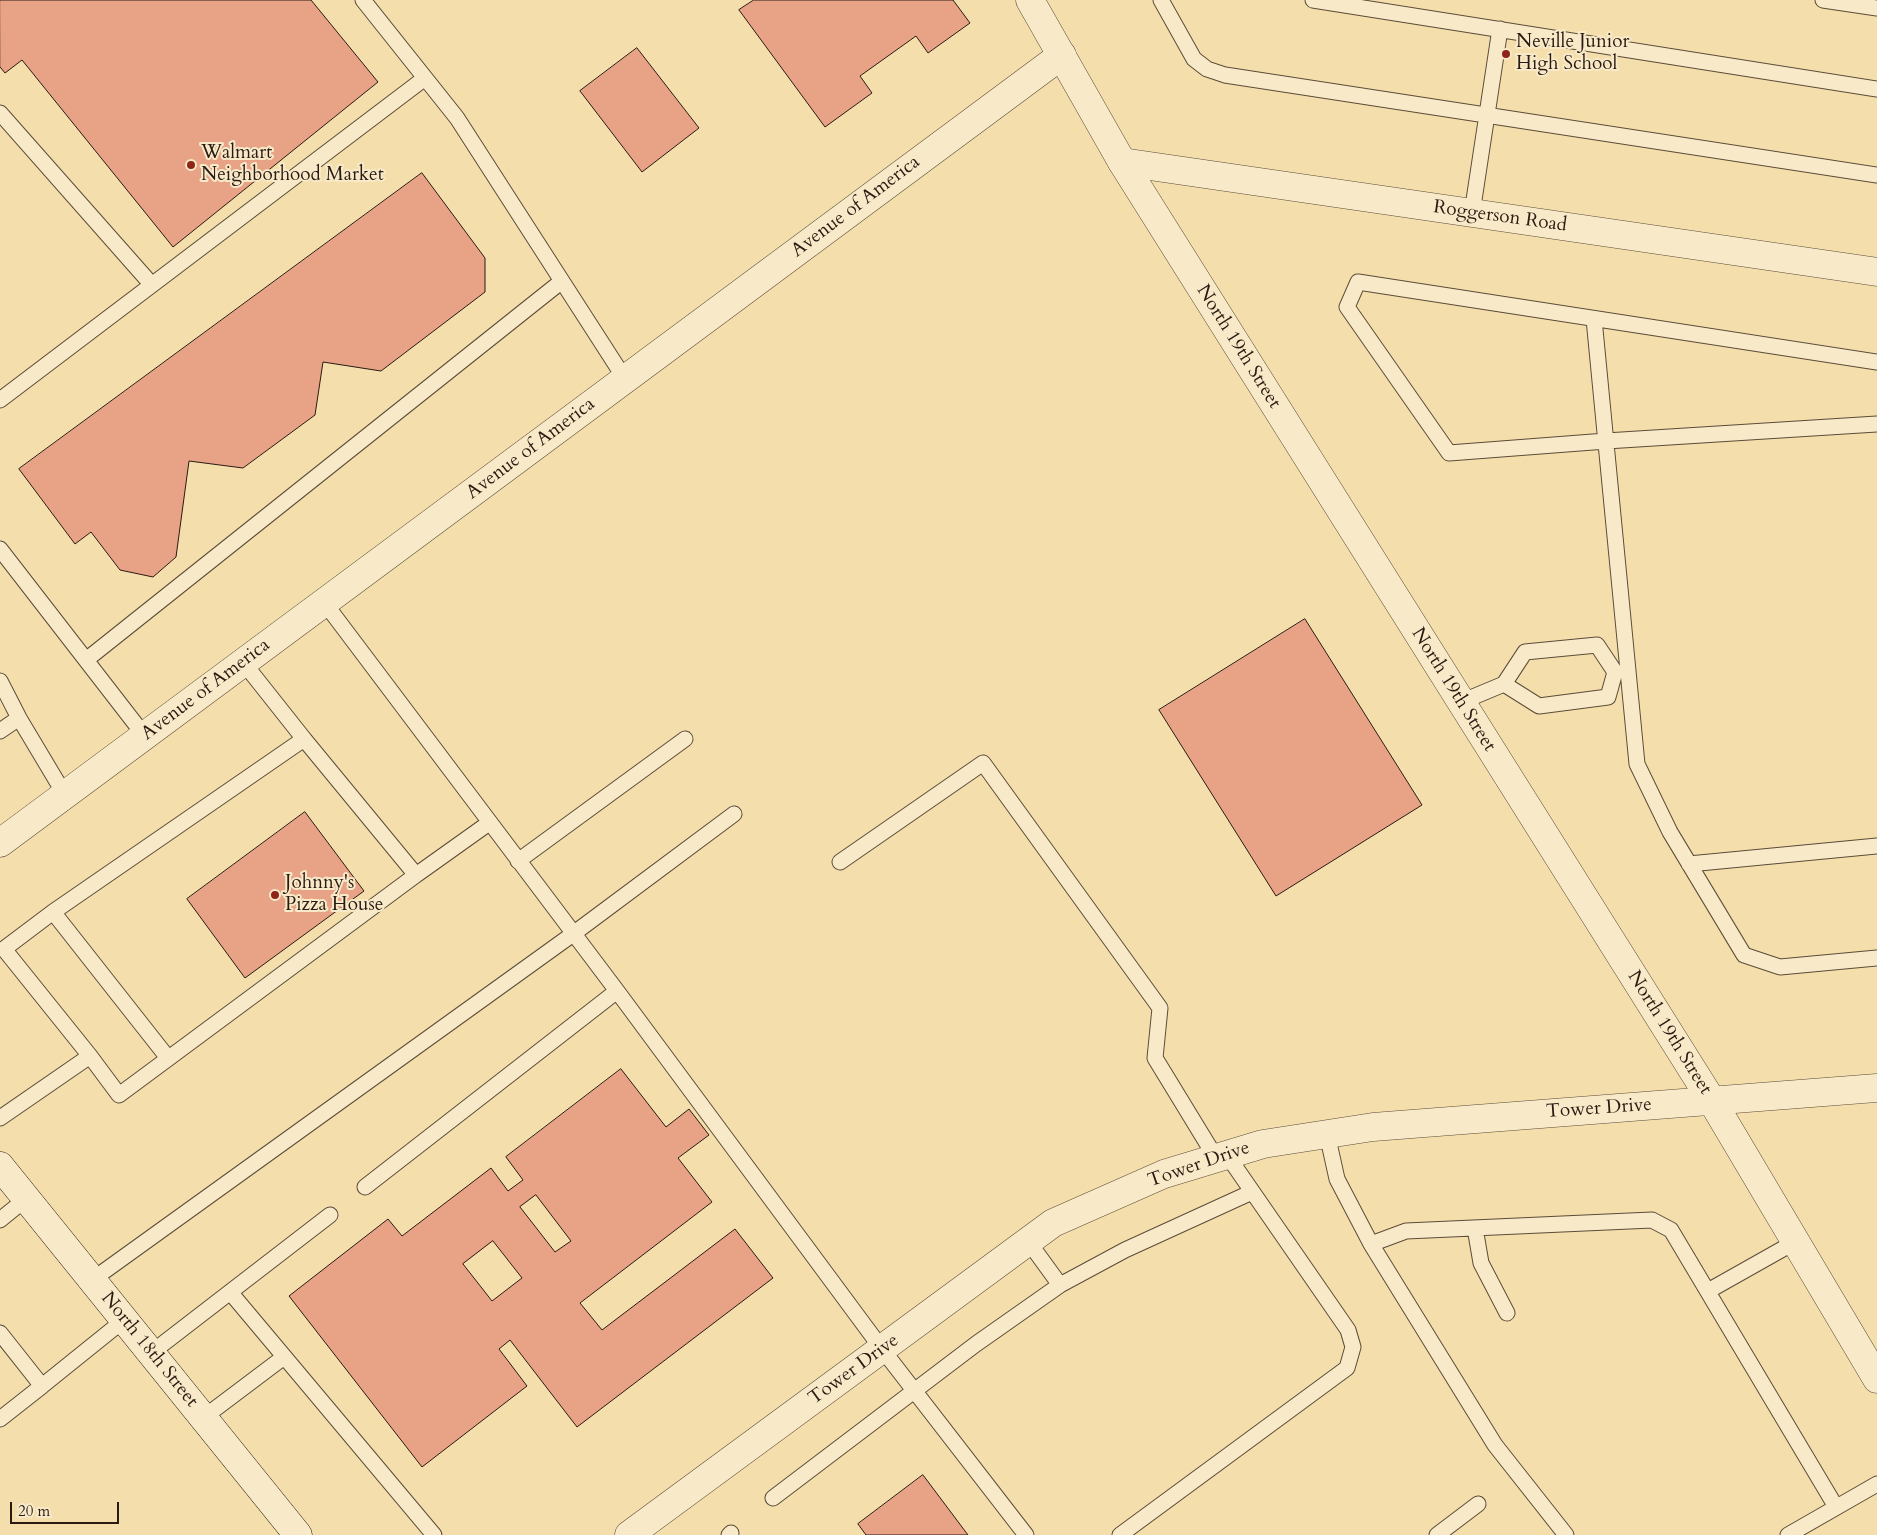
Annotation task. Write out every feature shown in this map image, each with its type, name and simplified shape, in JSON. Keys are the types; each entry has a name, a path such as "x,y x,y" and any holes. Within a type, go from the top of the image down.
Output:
{"street":[{"name":"North 19th Street","path":"1030,0 1122,162 1712,1101 1877,1379"},
{"name":"Avenue of America","path":"0,843 1062,54"},
{"name":"Roggerson Road","path":"1122,162 1877,272"},
{"name":"Tower Drive","path":"629,1535 1053,1223 1164,1174 1263,1144 1373,1127 1877,1088"},
{"name":"North 18th Street","path":"0,1166 298,1535"}],"lane":[{"path":"363,0 457,118 625,379"},
{"path":"1161,0 1194,59 1207,69 1225,74 1877,175"},
{"path":"1313,0 1877,89"},
{"path":"1823,0 1877,8"},
{"path":"1472,213 1500,29"},
{"path":"0,400 425,78"},
{"path":"0,112 152,285"},
{"path":"86,660 562,281"},
{"path":"1877,362 1358,282 1347,307 1449,453 1877,424"},
{"path":"1594,319 1606,441 1621,671 1637,764 1670,832 1744,955 1780,967 1877,958"},
{"path":"0,549 144,735"},
{"path":"324,602 617,991 882,1349 1026,1535"},
{"path":"1461,702 1504,684 1525,652 1597,645 1621,671"},
{"path":"243,662 304,740 416,875"},
{"path":"1504,684 1539,706 1608,697 1621,671"},
{"path":"0,681 19,718 65,795"},
{"path":"0,731 19,718"},
{"path":"518,861 686,739"},
{"path":"304,740 53,912 4,949 119,1095 489,823"},
{"path":"840,862 983,763 1160,1008 1155,1058 1222,1156 1252,1192 1348,1330 1352,1347 1347,1368 1121,1534"},
{"path":"92,1280 573,934 734,814"},
{"path":"1689,864 1877,846"},
{"path":"53,912 168,1058"},
{"path":"364,1187 617,991"},
{"path":"0,1118 90,1056"},
{"path":"1327,1134 1337,1179 1371,1244 1495,1445 1566,1535"},
{"path":"773,1498 914,1390 1060,1285 1125,1250 1252,1192"},
{"path":"0,1220 27,1198"},
{"path":"152,1354 330,1215"},
{"path":"1371,1244 1406,1231 1652,1220 1671,1230 1836,1507"},
{"path":"1475,1228 1481,1263 1507,1313"},
{"path":"1028,1241 1060,1285"},
{"path":"1708,1291 1795,1242"},
{"path":"230,1292 434,1535"},
{"path":"0,1419 124,1320"},
{"path":"0,1333 42,1386"},
{"path":"203,1418 284,1356"},
{"path":"1788,1535 1877,1484"},
{"path":"1436,1535 1478,1504"}],"building":[{"name":"Walmart Neighborhood Market","path":"0,0 311,0 378,82 173,247 22,60 5,73 0,67"},
{"path":"754,0 953,0 970,23 928,53 916,36 860,76 872,93 825,127 739,10"},
{"path":"637,48 699,128 642,172 580,91"},
{"path":"422,173 485,258 485,292 381,371 323,362 315,415 243,468 189,461 176,557 153,577 120,570 91,532 75,544 19,469"},
{"path":"1305,619 1422,805 1276,896 1159,710"},
{"name":"Johnny's Pizza House","path":"305,812 364,891 245,978 187,899"},
{"path":"621,1069 666,1127 689,1109 709,1135 678,1158 712,1202 580,1303 602,1330 735,1229 773,1278 577,1427 510,1340 499,1349 527,1386 422,1467 289,1296 388,1219 402,1236 491,1168 508,1191 523,1180 506,1157","holes":["536,1195 571,1241 555,1252 520,1207","493,1241 522,1278 492,1301 463,1264"]},
{"path":"923,1475 968,1535 866,1535 858,1524"}],"place":[{"name":"Neville Junior High School","path":"1506,54"},
{"name":"Walmart Neighborhood Market","path":"191,165"},
{"name":"Johnny's Pizza House","path":"275,895"}]}
